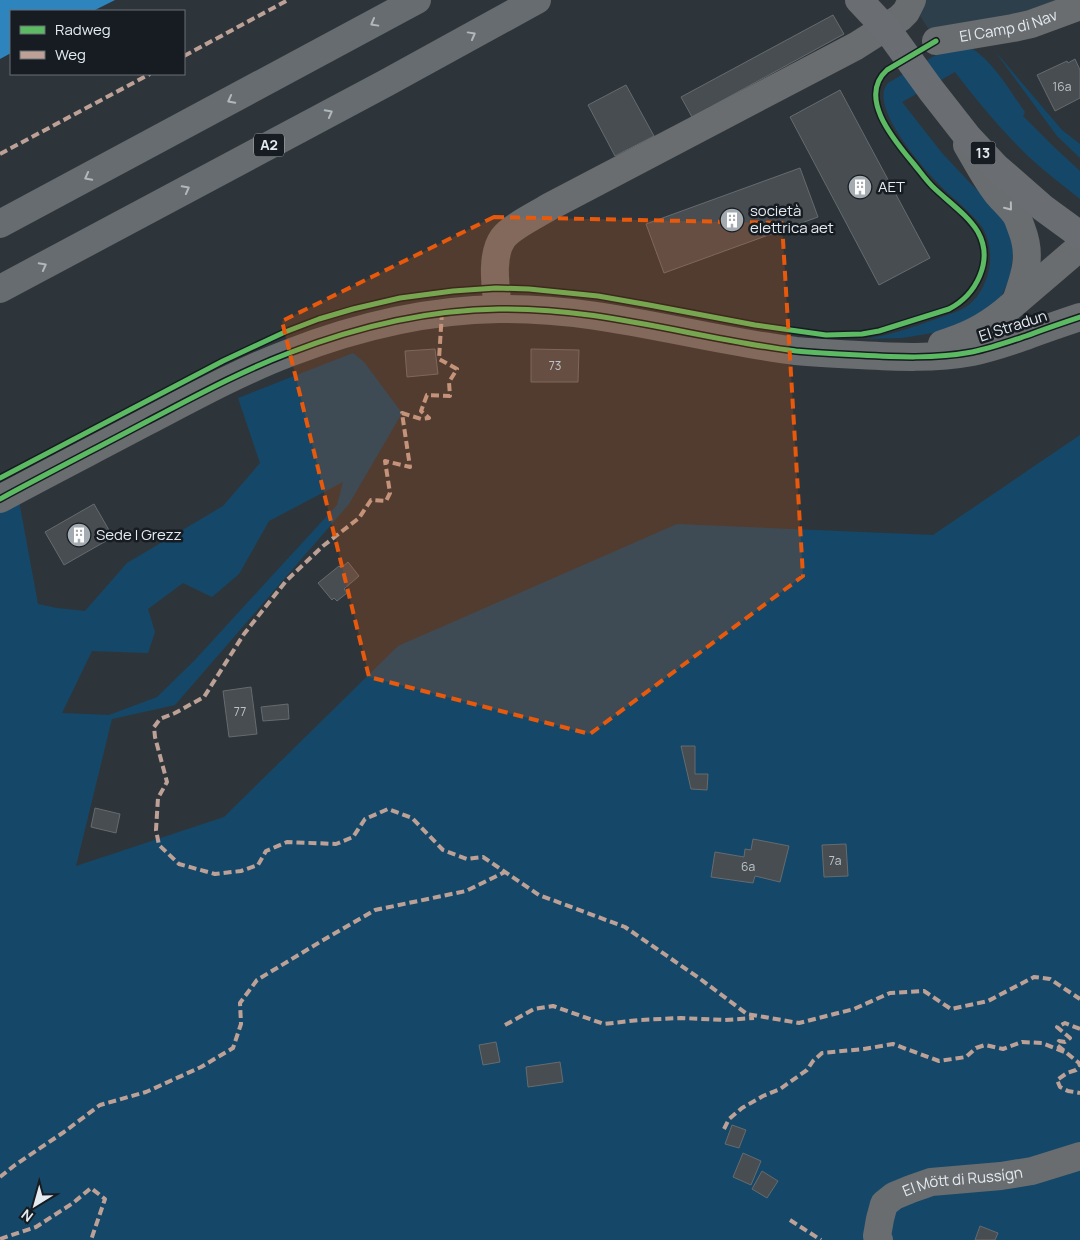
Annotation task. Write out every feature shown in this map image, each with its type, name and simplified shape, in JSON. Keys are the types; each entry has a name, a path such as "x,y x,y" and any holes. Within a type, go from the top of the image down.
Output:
{"highway":[{"path":"0,224 417,0"},
{"name":"A2","path":"0,289 386,83 537,0"}],"main road":[{"name":"13","path":"859,0 889,32 967,136 996,167 1043,208 1080,235"},
{"name":"13","path":"876,0 889,32"}],"street":[{"path":"498,309 495,272 496,258 502,239 511,230 549,207 856,46 900,18 906,12 912,0"},
{"name":"El Camp di Nav","path":"936,40 1031,24 1080,6"},
{"name":"El Stradun","path":"938,99 995,191 1017,217 1026,240 1028,252 1027,265 1016,301"},
{"name":"El Stradun","path":"893,357 977,331 1004,312 1080,247"},
{"name":"El Stradun","path":"1028,335 1063,312 1080,296"},
{"path":"0,499 228,380 286,354 337,335 410,317 442,312 498,309 547,310 640,322 714,337 795,350 893,357"},
{"name":"El Stradun","path":"893,357 970,352 1002,345 1080,317"},
{"name":"El Mött di Russígn","path":"879,1240 877,1236 884,1204 894,1196 931,1182 1001,1176 1032,1171 1080,1156"}],"highlighted area":[{"path":"494,217 782,223 803,576 590,734 369,677 282,321"}],"shaded area":[{"path":"0,0 115,0 95,10 10,10 10,54 0,59"},
{"path":"910,0 1080,0 936,41"},
{"path":"971,48 987,61 1001,77 1025,112 1023,116 1080,171 1080,199 1041,168 1019,147 990,116 955,72 902,102 942,153 1003,215 1012,243 1011,271 1002,295 986,312 938,332 902,338 863,339 918,326 958,311 974,300 986,281 990,255 988,240 984,231 973,216 934,179 908,147 890,118 885,105 884,92 888,83 941,52"},
{"path":"994,50 1062,130 1080,144 1080,158 1057,136"},
{"path":"353,353 364,362 402,413 349,504 175,705 112,719 76,866 224,817 398,646 677,524 933,535 1080,435 1080,1240 0,1240 0,499 17,490 38,604 85,611 127,563 223,506 260,463 238,398","holes":["343,482 337,505 194,661 157,697 109,715 62,713 92,651 148,653 155,632 148,609 183,583 212,597 239,574 269,521"]}],"building":[{"path":"833,15 844,34 692,117 681,97"},
{"path":"1075,59 1080,70 1080,98 1055,111 1037,75"},
{"path":"626,85 654,136 615,156 588,105"},
{"name":"AET","path":"840,90 930,258 879,285 790,117"},
{"name":"società elettrica aet","path":"800,168 818,217 664,273 646,224"},
{"path":"435,349 438,374 407,377 405,351"},
{"path":"531,349 579,350 578,382 531,382"},
{"name":"Sede I Grezz","path":"94,504 113,537 64,565 45,532"},
{"path":"348,562 359,576 344,589 347,593 337,601 334,598 332,600 318,583 339,566 341,568"},
{"path":"251,687 257,734 229,737 223,691"},
{"path":"288,704 289,719 263,721 261,707"},
{"path":"681,746 695,746 695,774 708,774 707,790 691,789"},
{"path":"95,808 120,814 116,833 91,827"},
{"path":"753,839 789,846 780,882 755,876 753,883 711,877 715,852 744,857 745,849 751,850"},
{"path":"846,844 848,876 824,877 822,845"},
{"path":"496,1042 500,1062 483,1065 479,1045"},
{"path":"560,1062 563,1082 528,1087 526,1067"},
{"path":"732,1125 746,1130 739,1148 725,1144"},
{"path":"743,1153 761,1161 751,1185 733,1177"},
{"path":"762,1171 778,1181 767,1198 752,1189"},
{"path":"980,1226 998,1233 995,1240 975,1240"}],"marked path":[{"path":"185,55 288,0"},
{"path":"0,154 148,75"},
{"path":"442,312 439,359 457,369 449,382 450,396 427,395 421,411 429,418 421,419 402,413 410,467 385,461 390,493 386,501 371,500 359,518 323,546 286,581 244,634 204,697 160,719 154,727 167,782 158,798 156,830 159,845 179,864 215,874 241,871 258,865 266,851 287,842 336,844 353,837 365,819 388,809 412,818 443,850 467,859 483,857 539,895 625,927 747,1014 799,1023 854,1009 890,993 924,991 951,1009 988,1001 1034,977 1050,979 1080,999"},
{"path":"0,1177 100,1105 146,1092 201,1067 233,1048 241,1024 240,1003 257,980 375,910 466,891 505,872"},
{"path":"505,1025 534,1009 553,1006 604,1024 681,1018 725,1020 754,1018"},
{"path":"1080,1029 1065,1023 1057,1027 1070,1038 1065,1042 1059,1041 1057,1045 1079,1063 1080,1066 1057,1080 1060,1087 1068,1091 1080,1093"},
{"path":"724,1129 729,1119 742,1108 780,1089 807,1070 822,1053 893,1044 939,1061 966,1057 976,1048 985,1045 1003,1049 1022,1042 1042,1043 1067,1053"},
{"path":"0,1239 36,1227 73,1203 91,1188 105,1199 91,1240"},
{"path":"790,1220 821,1240"}],"cycle path":[{"path":"0,478 223,361 285,332 319,319 400,298 453,291 496,288 529,289 598,296 755,325 826,335 862,334 879,331 949,309 967,295 980,276 984,254 982,243 978,232 963,213 929,183 897,143 882,118 877,105 876,93 879,81 887,70 936,41"},
{"path":"0,499 252,368 340,335 418,317 472,310 537,310 611,318 759,346 796,351 916,357 944,356 979,350 1080,317"}],"place":[{"name":"AET","path":"860,187"},
{"name":"società elettrica aet","path":"732,220"},
{"name":"Sede I Grezz","path":"79,535"}]}
